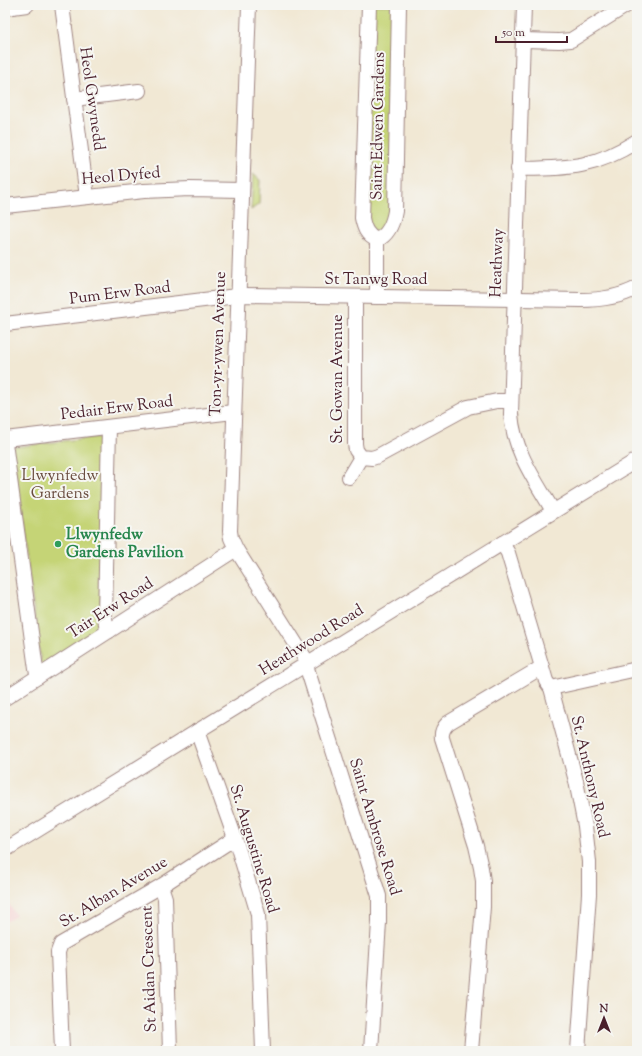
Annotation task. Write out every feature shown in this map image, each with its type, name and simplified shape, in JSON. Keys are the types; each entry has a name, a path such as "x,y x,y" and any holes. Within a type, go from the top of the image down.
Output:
{"street":[{"path":"5,8 27,5"},
{"name":"Heol Gwynedd","path":"62,5 87,197"},
{"name":"Ton-yr-ywen Avenue","path":"249,5 241,190 230,531 231,538 236,549 307,664"},
{"name":"Saint Edwen Gardens","path":"369,5 362,218 367,233 371,238 377,240 386,234 394,218 395,211 399,5"},
{"name":"Heathway","path":"524,5 511,401 512,425 520,452 532,478 553,511"},
{"path":"522,40 571,40 627,5"},
{"path":"74,99 139,91"},
{"path":"518,169 554,169 581,166 611,157 637,142"},
{"name":"Heol Dyfed","path":"5,206 87,197 174,190 241,190"},
{"path":"377,240 377,298"},
{"name":"St Tanwg Road","path":"238,297 245,295 592,300 618,295 637,288"},
{"name":"Pum Erw Road","path":"5,324 238,297"},
{"name":"St. Gowan Avenue","path":"355,297 355,444 358,455 361,457 372,458 378,456 468,407 497,401 511,401"},
{"name":"Pedair Erw Road","path":"5,439 233,412"},
{"path":"109,427 105,617 106,625 109,631"},
{"path":"5,443 38,676"},
{"name":"St. Gowan Avenue","path":"349,477 361,457"},
{"name":"Heathwood Road","path":"5,850 637,460"},
{"name":"St. Anthony Road","path":"502,543 510,560 546,681 551,688 576,781 585,826 588,848 589,894 578,1051"},
{"name":"Tair Erw Road","path":"5,698 236,549"},
{"name":"Saint Ambrose Road","path":"307,664 379,896 379,922 371,1051"},
{"path":"471,1051 483,907 483,881 479,858 442,738 442,731 448,723 542,667"},
{"path":"551,688 637,669"},
{"name":"St. Augustine Road","path":"197,731 235,838 258,914 264,1051"},
{"name":"St. Alban Avenue","path":"62,1051 58,952 61,944 162,886 235,838"},
{"name":"St Aidan Crescent","path":"162,886 165,898 170,1051"}],"shaded area":[{"path":"5,897 16,916 5,922"}],"green space":[{"path":"372,5 396,5 391,212 381,233 372,233 365,209"},
{"path":"253,174 260,180 259,204 251,210"},
{"name":"Llwynfedw Gardens","path":"96,437 102,439 104,442 100,627 41,665 12,448"}],"place":[{"name":"Llwynfedw Gardens Pavilion","path":"58,544"}]}
